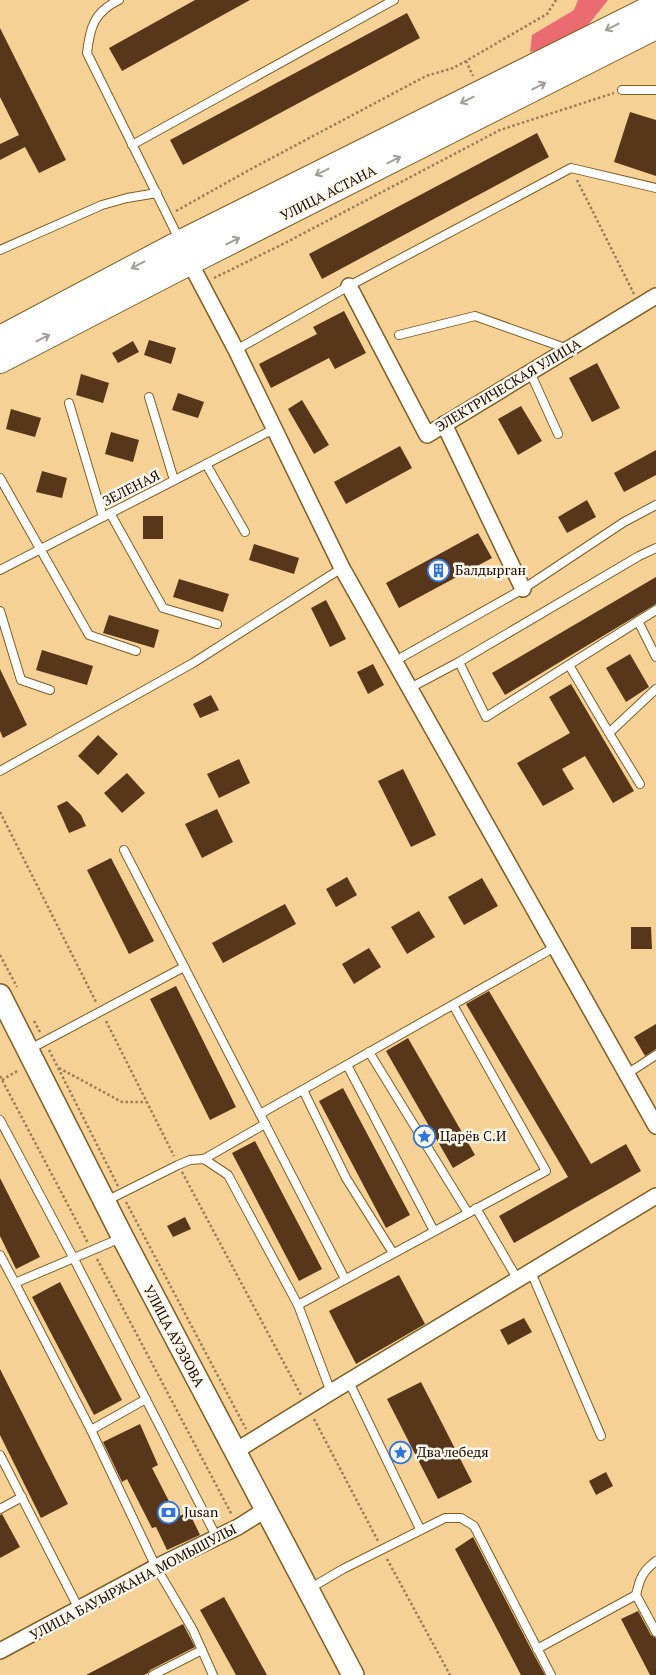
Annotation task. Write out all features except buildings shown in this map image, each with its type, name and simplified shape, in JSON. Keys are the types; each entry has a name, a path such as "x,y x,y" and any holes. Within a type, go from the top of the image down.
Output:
{"main road":[{"name":"УЛИЦА АСТАНА","path":"0,360 185,253 656,5"},
{"name":"УЛИЦА АСТАНА","path":"0,338 185,253 656,27"}],"street":[{"path":"185,253 236,350 342,568 656,1126"},
{"name":"ЭЛЕКТРИЧЕСКАЯ УЛИЦА","path":"349,286 427,435 656,296"},
{"path":"444,424 524,589"},
{"name":"УЛИЦА АУЭЗОВА","path":"0,995 234,1452 353,1675"},
{"path":"234,1452 656,1196"},
{"name":"УЛИЦА БАУЫРЖАНА МОМЫШУЛЫ","path":"0,1652 156,1567 216,1536 238,1527 265,1510"}],"lane":[{"path":"119,0 105,6 93,23 89,34 87,53 185,253"},
{"path":"132,145 392,0"},
{"path":"622,90 656,90"},
{"path":"236,350 349,286 571,168 656,188"},
{"path":"0,250 102,205 127,198 157,193"},
{"path":"399,335 475,316 568,349"},
{"path":"530,372 558,434"},
{"path":"149,397 174,480"},
{"path":"69,403 107,515 163,608 217,624"},
{"name":"ЗЕЛЕНАЯ","path":"0,570 274,429"},
{"path":"206,464 245,532"},
{"path":"0,478 89,635 136,651"},
{"path":"395,661 524,589 624,522 656,505"},
{"path":"410,688 459,662 639,556 656,548"},
{"path":"0,772 193,663 342,568"},
{"path":"459,662 486,717 656,610"},
{"path":"0,611 21,680 50,690"},
{"path":"638,621 656,657"},
{"path":"569,665 640,784"},
{"path":"609,733 656,689"},
{"path":"124,850 345,1279"},
{"path":"260,1114 555,947"},
{"path":"31,1056 101,1011 184,967"},
{"path":"298,1305 546,1171 454,1005"},
{"path":"370,1052 468,1213"},
{"path":"627,1074 656,1055"},
{"path":"347,1065 434,1231"},
{"path":"303,1090 346,1178 393,1253"},
{"path":"0,1120 73,1257 216,1536"},
{"path":"104,1201 178,1165 190,1160 204,1159 265,1124"},
{"path":"204,1159 228,1176 298,1305 331,1392"},
{"path":"476,1208 518,1280"},
{"path":"15,1283 73,1257 123,1238"},
{"path":"0,1255 91,1430 156,1567 193,1630 213,1675"},
{"path":"531,1272 601,1436"},
{"path":"349,1382 420,1529"},
{"path":"91,1430 146,1399"},
{"path":"0,1455 79,1609"},
{"path":"0,1509 22,1498"},
{"path":"308,1590 343,1569 405,1539 420,1529 445,1518 460,1518 474,1526 551,1675"},
{"path":"656,1561 646,1569 640,1580 636,1595 656,1632"},
{"path":"537,1649 636,1595"},
{"path":"153,1675 202,1650"}],"path":[{"path":"168,215 426,76 466,62 547,14 556,0"},
{"path":"201,284 285,243 500,130 622,90"},
{"path":"571,168 640,306"},
{"path":"0,812 178,1165 450,1675"},
{"path":"31,1056 59,1068 122,1102 146,1102"},
{"path":"0,1076 238,1527"}],"shaded area":[{"path":"578,0 608,0 573,44 530,52 532,35 574,10"}],"place":[{"name":"Балдырган","path":"439,570"},
{"name":"Царёв С.И","path":"424,1136"},
{"name":"Два лебедя","path":"401,1452"},
{"name":"Jusan","path":"168,1512"}]}
